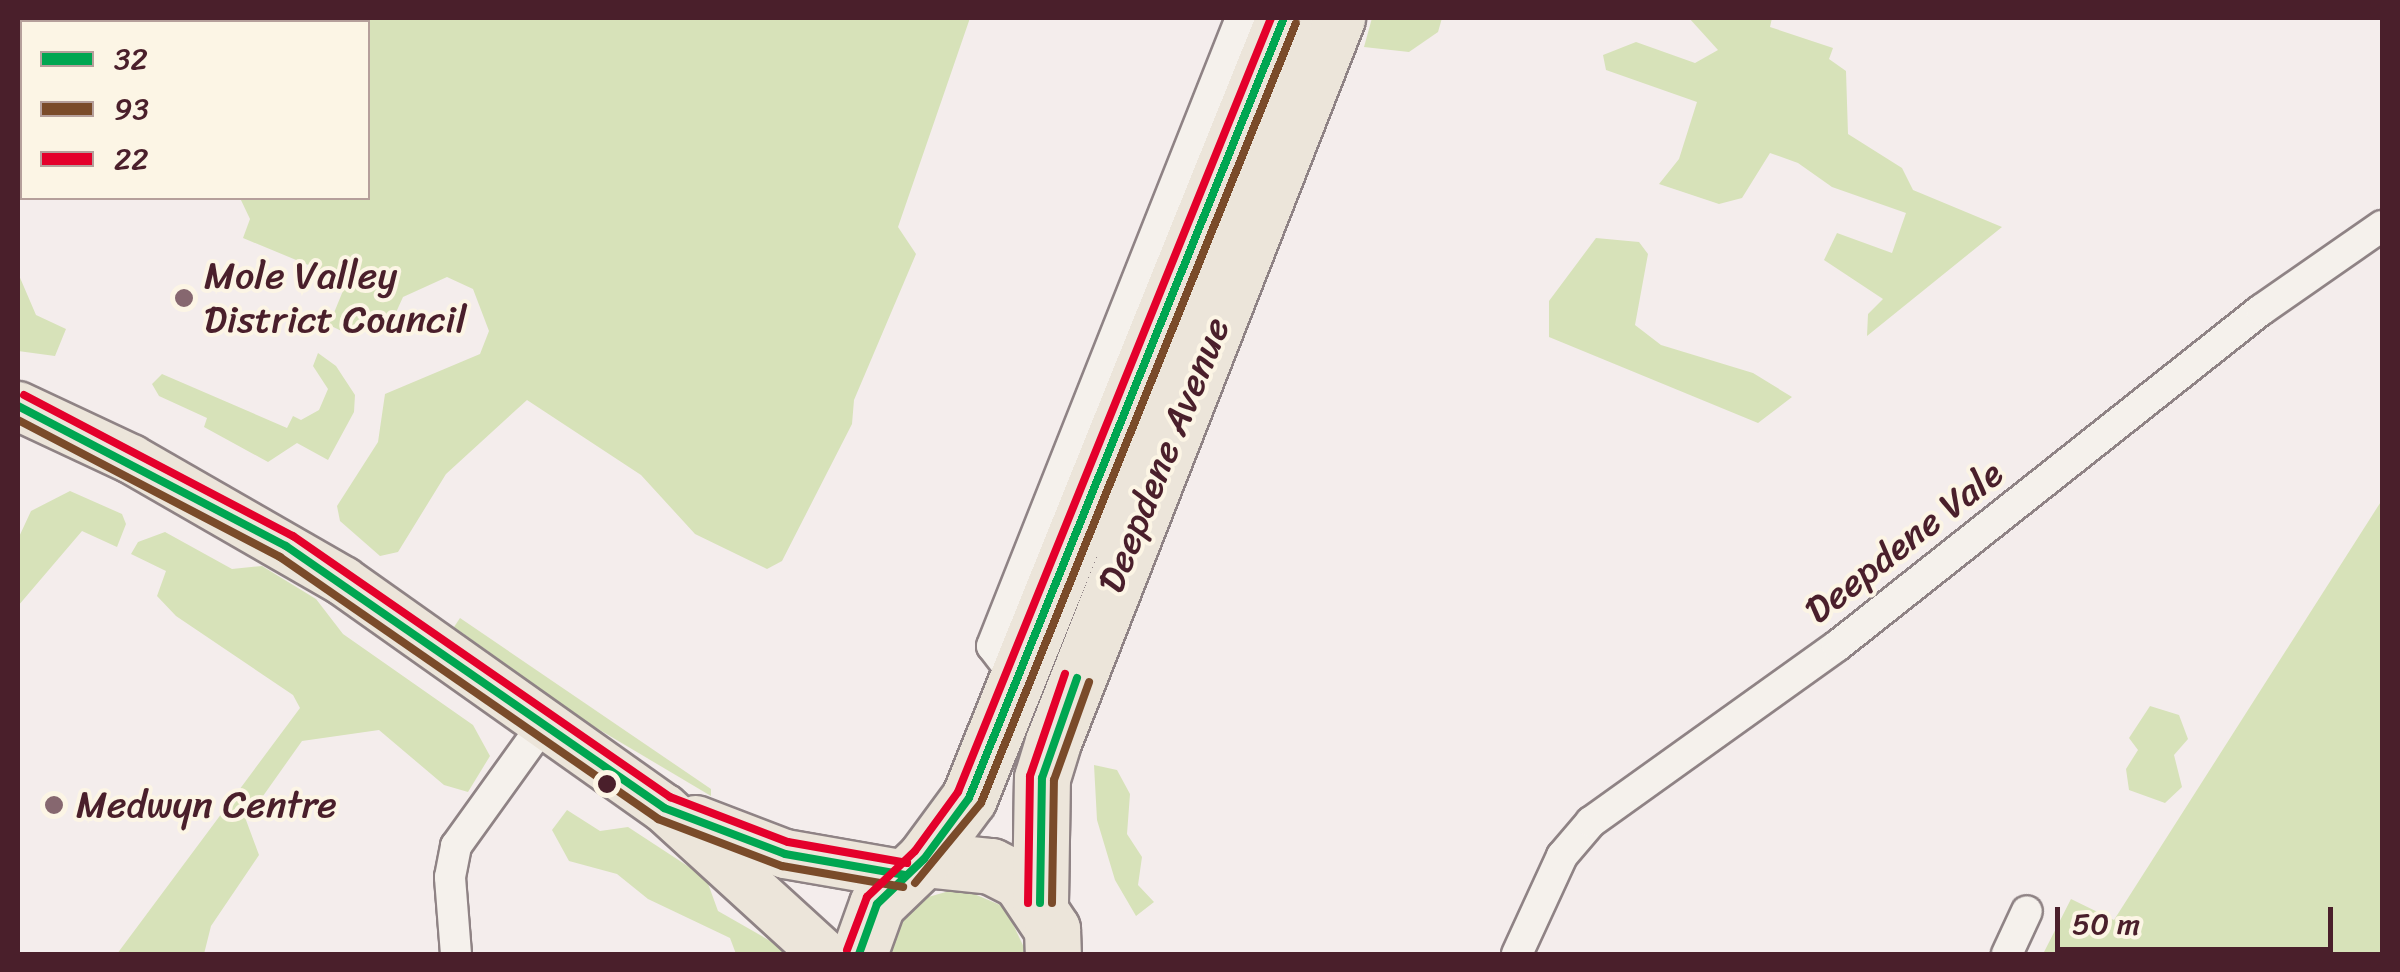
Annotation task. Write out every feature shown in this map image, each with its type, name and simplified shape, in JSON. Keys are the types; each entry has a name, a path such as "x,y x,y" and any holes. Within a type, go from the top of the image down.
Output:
{"highway":[{"name":"Deepdene Avenue","path":"859,954 877,904 915,867 969,798 1284,18"},
{"name":"Deepdene Avenue","path":"1056,935 1042,778 1053,742 1337,18"},
{"path":"915,867 991,866 1020,881 1056,935"}],"main road":[{"path":"18,406 286,546 664,808 824,954"},
{"path":"664,808 784,854 915,867"}],"street":[{"path":"1018,681 992,646 1241,18"},
{"name":"Deepdene Vale","path":"1517,954 1562,856 1591,822 1837,646 2261,310 2382,226"},
{"path":"456,954 450,878 456,846 543,725"},
{"path":"2007,954 2027,911"}],"green space":[{"path":"127,18 970,18 898,227 916,254 854,400 852,424 782,561 767,569 695,534 641,475 527,400 446,474 398,552 380,556 340,521 337,506 378,442 385,394 480,354 489,331 473,289 447,277 403,297 393,319 348,334 329,325 347,281 243,238 250,219 241,200 370,200 370,20"},
{"path":"1372,18 1442,18 1438,32 1409,52 1364,47"},
{"path":"1689,18 1772,18 1770,27 1833,48 1829,59 1846,71 1848,134 1902,168 1913,190 2002,227 1867,336 1868,314 1883,299 1824,260 1837,233 1892,253 1906,213 1832,187 1798,163 1770,153 1742,198 1719,204 1659,184 1679,159 1697,102 1606,70 1603,55 1636,42 1695,63 1718,50"},
{"path":"1596,238 1639,242 1648,254 1635,325 1661,345 1753,373 1792,397 1758,423 1549,337 1549,301"},
{"path":"18,273 36,315 66,329 55,356 18,351"},
{"path":"318,353 336,366 355,395 354,412 328,460 297,443 268,462 204,427 207,418 159,396 152,384 162,374 287,428 293,416 301,420 319,410 328,389 313,366"},
{"path":"70,491 122,514 126,524 117,547 82,531 18,606 18,539 31,511"},
{"path":"2382,500 2382,954 2043,954 2071,899 2114,920"},
{"path":"165,532 232,569 262,566 316,599 343,634 473,725 490,756 468,792 444,785 379,730 302,741 246,820 259,855 211,926 204,954 117,954 300,708 293,695 176,616 157,596 166,571 131,554 138,542"},
{"path":"460,618 711,789 711,796 588,723 454,627"},
{"path":"2150,706 2179,715 2188,739 2174,755 2182,787 2165,803 2129,790 2126,769 2138,750 2129,738"},
{"path":"1094,765 1117,770 1130,794 1127,834 1142,857 1138,885 1154,902 1136,916 1115,880 1097,820"},
{"path":"567,810 600,831 628,827 706,878 718,911 793,954 736,954 730,938 648,899 617,874 569,861 552,830"},
{"path":"960,888 1005,907 1027,954 885,954 896,918 914,901"}],"transit line":[{"name":"22","path":"847,950 867,897 915,851 958,792 1271,18"},
{"name":"32","path":"859,954 877,904 924,859 969,798 1284,18"},
{"name":"93","path":"915,883 981,803 1296,23"},
{"name":"22","path":"24,395 293,536 670,797 788,842 907,863"},
{"name":"32","path":"18,406 286,546 664,808 785,854 905,875"},
{"name":"93","path":"18,420 280,557 658,819 782,866 903,887"},
{"name":"22","path":"1028,903 1030,776 1065,674"},
{"name":"32","path":"1040,903 1042,778 1077,678"},
{"name":"93","path":"1052,903 1054,780 1089,682"}],"place":[{"name":"Mole Valley District Council","path":"184,298"},
{"name":"Medwyn Centre","path":"54,805"}]}
